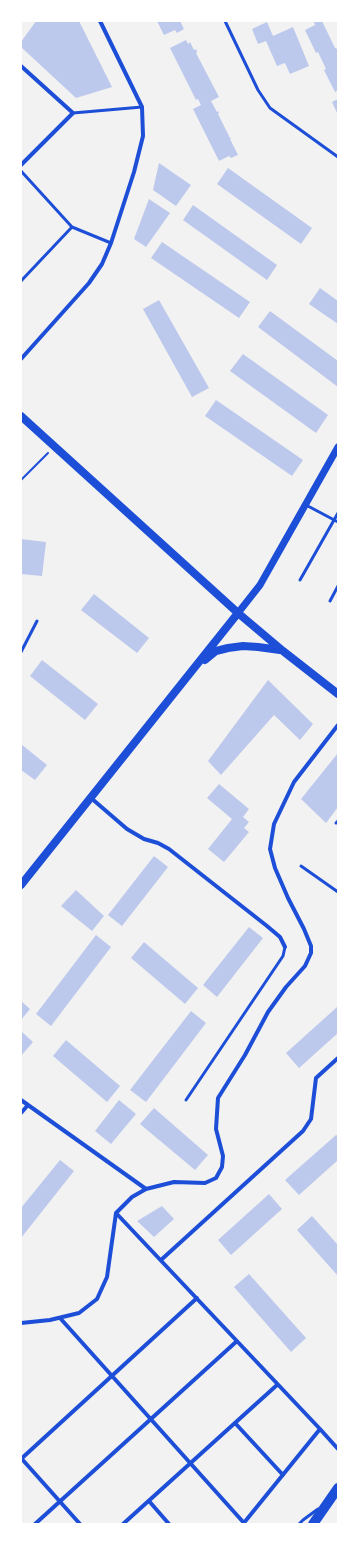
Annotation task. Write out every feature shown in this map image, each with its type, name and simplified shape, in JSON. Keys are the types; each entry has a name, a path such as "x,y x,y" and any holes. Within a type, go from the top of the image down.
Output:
{"main road":[{"path":"21,416 238,613 283,651 338,694"},
{"path":"21,885 238,613"},
{"path":"194,669 216,651 228,648 243,646 283,651"},
{"path":"312,1524 338,1488"}],"street":[{"path":"21,359 89,283 102,264 111,244 134,172 143,136 142,107 100,21"},
{"path":"21,66 73,113 21,165"},
{"path":"238,613 260,585 304,504 338,447"},
{"path":"21,1323 60,1318 79,1313 97,1299 107,1277 116,1213 132,1197 146,1189 174,1182 205,1183 216,1178 222,1167 224,1156 216,1129 218,1098 245,1055 268,1012 286,987 304,966 311,953 311,946 304,929 275,868 270,849 274,824 294,782 338,725"},
{"path":"90,798 127,829 144,839 158,843 169,849 267,926 280,937 285,947"},
{"path":"161,1260 303,1131 311,1119 316,1078 338,1058"},
{"path":"21,1100 146,1189"},
{"path":"21,1113 28,1105"},
{"path":"116,1213 338,1449"},
{"path":"80,1524 21,1458 197,1298"},
{"path":"60,1318 244,1523 320,1429"},
{"path":"35,1524 237,1341"},
{"path":"123,1524 277,1385"},
{"path":"235,1423 283,1475"},
{"path":"149,1501 169,1524"}],"lane":[{"path":"225,21 258,90 270,108 338,157"},
{"path":"73,113 142,107"},
{"path":"21,171 72,227 111,244"},
{"path":"21,281 72,227"},
{"path":"304,504 338,522"},
{"path":"300,580 338,513"},
{"path":"330,600 338,586"},
{"path":"21,652 37,621"},
{"path":"301,866 338,892"},
{"path":"186,1100 283,956 285,947"},
{"path":"299,1524 328,1502"}],"path":[{"path":"21,480 54,446"}],"building":[{"path":"36,21 79,21 112,87 76,98 21,47 21,42"},
{"path":"157,21 180,21 184,29 177,33 175,30 164,35"},
{"path":"322,21 335,48 338,51 338,90 335,92 324,70 326,69 318,52 316,53 305,30 315,25 314,22"},
{"path":"267,22 273,36 293,27 309,66 290,74 285,63 277,66 266,41 258,44 252,29"},
{"path":"186,40 188,44 190,42 194,50 196,49 196,53 219,97 211,101 217,112 218,111 218,114 230,138 232,138 230,139 238,155 231,158 229,156 219,161 193,109 201,105 198,99 196,100 170,48"},
{"path":"338,99 338,115 332,102"},
{"path":"159,163 191,185 176,206 153,190"},
{"path":"228,168 312,228 301,244 217,184"},
{"path":"149,199 170,213 146,247 134,239"},
{"path":"193,205 277,265 267,280 183,220"},
{"path":"162,242 250,302 239,318 151,258"},
{"path":"320,288 338,301 338,324 309,304"},
{"path":"159,300 209,388 192,397 143,309"},
{"path":"270,311 338,361 338,387 258,327"},
{"path":"243,354 328,415 316,433 230,371"},
{"path":"216,400 303,460 292,476 205,416"},
{"path":"21,539 46,542 42,576 21,574"},
{"path":"94,594 149,638 137,653 81,610"},
{"path":"42,660 98,704 85,720 30,676"},
{"path":"268,680 313,724 300,740 274,715 221,775 208,761"},
{"path":"21,744 47,765 35,780 21,770"},
{"path":"338,753 338,807 326,823 301,799"},
{"path":"219,784 249,809 243,817 249,822 244,828 249,832 224,862 208,849 232,819 207,798"},
{"path":"154,856 168,867 122,926 108,915"},
{"path":"76,890 104,916 92,931 61,906"},
{"path":"249,927 263,938 217,997 203,985"},
{"path":"96,935 111,947 51,1026 36,1014"},
{"path":"144,942 198,988 185,1004 131,958"},
{"path":"21,1001 30,1009 21,1020"},
{"path":"337,1007 338,1033 299,1068 286,1053"},
{"path":"191,1011 206,1023 146,1102 130,1090"},
{"path":"21,1031 33,1042 21,1056"},
{"path":"66,1040 120,1086 107,1102 53,1056"},
{"path":"119,1100 136,1114 111,1144 95,1131"},
{"path":"154,1108 208,1155 195,1170 140,1124"},
{"path":"336,1135 338,1136 338,1160 299,1195 285,1180"},
{"path":"60,1160 74,1171 21,1238 21,1208"},
{"path":"269,1194 282,1209 231,1255 218,1240"},
{"path":"162,1206 174,1219 154,1237 137,1221"},
{"path":"312,1216 338,1245 338,1276 297,1230"},
{"path":"249,1274 306,1338 291,1352 234,1287"}]}
